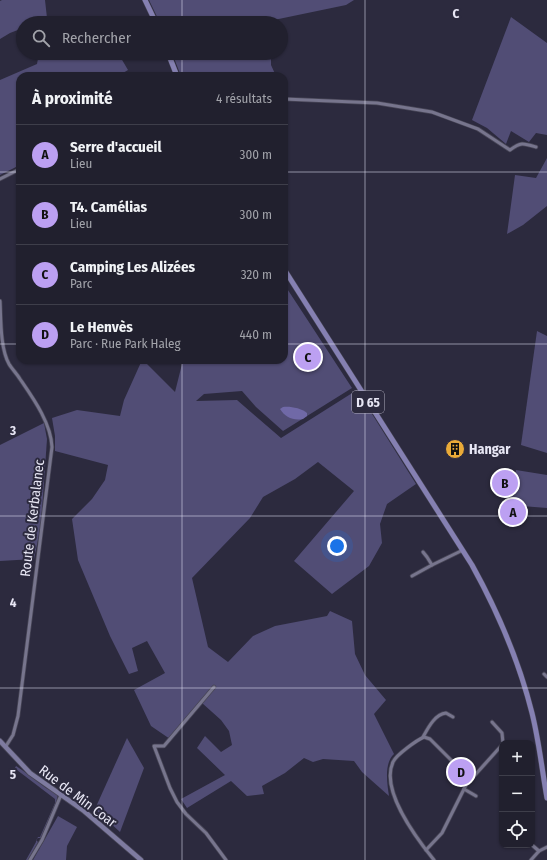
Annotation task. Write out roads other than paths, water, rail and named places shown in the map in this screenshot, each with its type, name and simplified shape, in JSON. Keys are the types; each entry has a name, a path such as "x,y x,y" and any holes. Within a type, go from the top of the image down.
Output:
{"main road":[{"path":"145,0 153,16"},
{"path":"171,60 175,72"},
{"name":"D 65","path":"288,275 463,550 489,596 504,630 520,673 532,714 547,798"}],"street":[{"path":"288,99 377,103 432,112 478,130 495,139 506,149 510,150 514,146 521,143 536,147"},
{"path":"0,179 16,171"},
{"name":"Route de Kerbalanec","path":"0,301 4,347 8,363 20,379 46,422 50,432 52,447 18,716 13,735 6,746"},
{"path":"412,576 463,550"},
{"path":"422,552 432,565"},
{"path":"544,674 547,677"},
{"path":"214,687 164,746 154,746 177,802 186,814 206,833 226,860"},
{"path":"434,860 399,808 394,794 391,776 393,762 395,759 422,737 439,715 446,713 452,716"},
{"path":"492,722 502,733 502,740"},
{"path":"422,737 430,738 453,762"},
{"name":"Rue de Min Coar","path":"0,741 6,746 20,764 43,784 84,811 141,860"},
{"path":"426,850 442,833 464,789 499,748"},
{"path":"464,789 476,796"},
{"path":"30,860 45,834 61,795"},
{"path":"531,860 539,851 547,847"},
{"path":"535,848 539,851"}],"place":[{"name":"Camping Les Alizées","path":"308,357"},
{"name":"Hangar","path":"455,449"},
{"name":"T4. Camélias","path":"505,483"},
{"name":"Serre d'accueil","path":"513,512"},
{"name":"Le Henvès","path":"461,772"}]}
